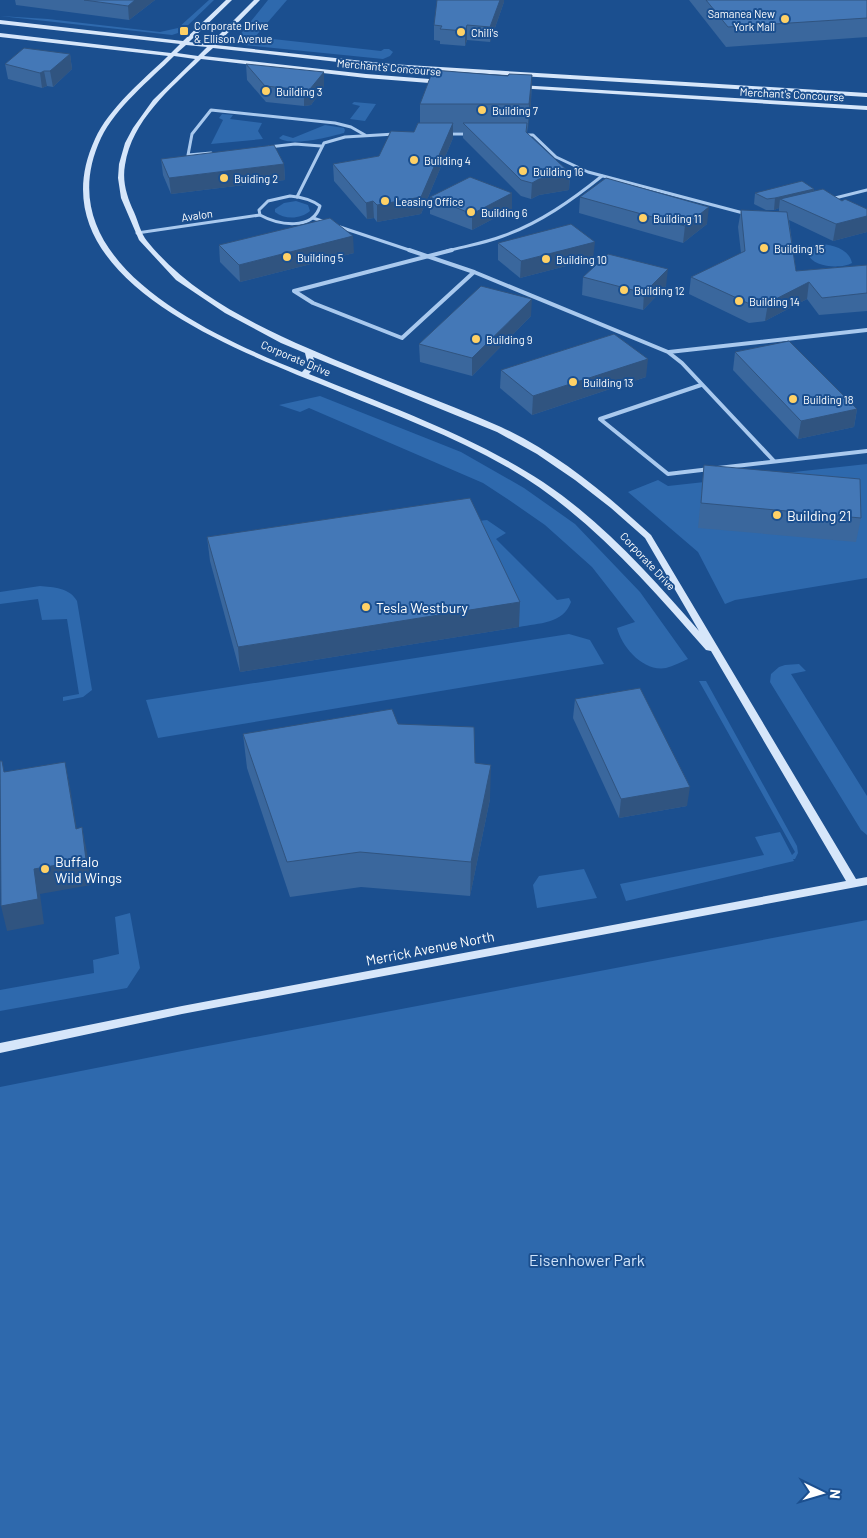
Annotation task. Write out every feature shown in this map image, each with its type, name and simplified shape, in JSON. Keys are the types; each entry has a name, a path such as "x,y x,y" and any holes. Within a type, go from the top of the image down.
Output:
{"main road":[{"name":"Corporate Drive","path":"229,0 122,103 96,140 84,180 85,199 93,228 118,265 158,302 211,334 488,454 552,492 592,522 628,556 724,666"},
{"name":"Corporate Drive","path":"257,0 142,117 126,148 120,172 126,213 136,233 146,247 169,269 212,303 265,332 497,429 556,462 595,490 648,537 853,883"},
{"name":"Merchant's Concourse","path":"0,22 408,68 867,95"},
{"name":"Merchant's Concourse","path":"0,34 366,76 449,82"},
{"name":"Merchant's Concourse","path":"508,86 867,108"},
{"path":"303,375 312,364 308,351"},
{"name":"Merrick Avenue North","path":"0,1048 182,1010 867,880"}],"street":[{"path":"217,152 188,155 192,134 211,110 335,123 351,127 366,135"},
{"path":"264,147 295,144 321,146 334,139 366,135 400,134"},
{"path":"444,134 476,134"},
{"path":"513,135 533,135 556,157 576,167 602,176 742,213 755,214"},
{"path":"297,197 321,146"},
{"path":"474,272 402,338 313,303 294,291 502,237 529,226 562,207 602,176"},
{"path":"830,199 867,190"},
{"path":"285,197 297,197 318,203 319,212 313,218 286,224 273,222 260,215 259,210 261,206 268,201 285,197"},
{"name":"Avalon","path":"136,233 260,215"},
{"path":"313,218 474,272 668,352 682,363 774,462"},
{"path":"668,352 867,330"},
{"path":"701,385 600,419 668,474 867,450"}],"green space":[{"path":"209,0 214,0 181,32 172,35 0,16 48,19 160,32 178,28"},
{"path":"268,0 287,0 255,37 381,51 389,49 393,52 390,56 383,59 244,45 235,41"},
{"path":"354,102 376,104 365,121 350,119 360,106 352,104"},
{"path":"222,114 233,115 230,119 262,123 258,131 263,139 211,144 223,120 219,118"},
{"path":"325,125 344,128 344,133 292,142 279,138 283,135 293,138"},
{"path":"296,201 308,205 310,211 298,217 283,216 275,212 275,209 284,203"},
{"path":"817,244 833,246 843,250 852,263 831,266 817,263 808,254 808,247"},
{"path":"320,396 461,452 524,488 575,524 640,592 688,659 666,668 657,668 649,666 635,657 624,643 617,628 635,622 592,567 545,525 483,483 309,408 300,412 279,405"},
{"path":"867,464 867,578 735,600 725,604 698,552 628,492 658,480 668,486"},
{"path":"487,520 506,533 496,539 557,600 569,598 571,602 562,615 542,623 519,627 470,522"},
{"path":"40,586 66,591 77,601 92,690 83,697 63,701 63,697 79,694 67,619 42,620 38,599 0,604 0,592"},
{"path":"569,634 590,640 604,664 158,738 146,700"},
{"path":"799,664 806,671 791,674 867,796 867,835 861,830 770,682 771,674 779,667"},
{"path":"699,681 706,681 797,846 798,853 795,859 793,859 794,861 626,901 620,884 764,855 755,837 780,832 792,855 795,852"},
{"path":"584,869 597,898 537,908 533,885 539,876"},
{"path":"130,913 140,968 127,988 0,1011 0,990 94,973 93,960 119,954 115,917"},
{"name":"Eisenhower Park","path":"867,920 867,1538 0,1538 0,1087"}],"building":[{"path":"84,0 135,0 128,6"},
{"path":"437,0 500,0 490,27 467,25 465,31 440,29 442,26 434,25"},
{"path":"706,0 867,0 867,18 728,27"},
{"path":"24,48 70,54 50,71 40,73 5,64"},
{"path":"246,64 324,72 310,89 265,86"},
{"path":"433,70 508,76 509,74 532,75 529,104 420,104"},
{"path":"418,123 453,123 421,197 377,205 373,201 366,203 333,164 379,156 391,131 414,132"},
{"path":"463,123 527,123 526,132 570,173 539,179 532,183 521,180"},
{"path":"274,145 284,164 169,178 161,159"},
{"path":"470,177 512,193 472,214 430,197"},
{"path":"606,178 709,207 685,226 580,197"},
{"path":"802,181 814,189 767,199 755,193"},
{"path":"823,189 842,201 845,199 867,209 867,216 836,224 780,199"},
{"path":"741,210 787,212 796,271 867,265 867,293 822,298 809,282 768,303 752,305 691,277 745,251"},
{"path":"330,218 353,236 239,265 219,245"},
{"path":"571,224 595,242 521,261 498,243"},
{"path":"608,254 668,269 644,293 583,277"},
{"path":"481,286 532,299 472,358 419,344"},
{"path":"614,334 648,359 533,396 501,370"},
{"path":"789,341 857,409 801,421 735,352"},
{"path":"704,465 860,479 861,518 701,503"},
{"name":"Tesla Westbury","path":"470,498 520,602 238,647 207,537"},
{"path":"640,688 690,787 621,799 575,699"},
{"path":"392,709 398,724 474,727 475,763 491,765 471,862 360,852 287,862 243,734"},
{"name":"Buffalo Wild Wings","path":"0,761 2,761 4,772 65,762 76,829 82,827 86,860 34,869 38,899 1,906"}],"place":[{"name":"Samanea New York Mall","path":"785,19"},
{"name":"Corporate Drive & Ellison Avenue","path":"184,31"},
{"name":"Chili's","path":"461,32"},
{"name":"Building 3","path":"266,91"},
{"name":"Building 7","path":"482,110"},
{"name":"Building 4","path":"414,160"},
{"name":"Building 16","path":"523,171"},
{"name":"Buiding 2","path":"224,178"},
{"name":"Leasing Office","path":"385,201"},
{"name":"Building 6","path":"471,212"},
{"name":"Building 11","path":"643,218"},
{"name":"Building 15","path":"764,248"},
{"name":"Building 5","path":"287,257"},
{"name":"Building 10","path":"546,259"},
{"name":"Building 12","path":"624,290"},
{"name":"Building 14","path":"739,301"},
{"name":"Building 9","path":"476,339"},
{"name":"Building 13","path":"573,382"},
{"name":"Building 18","path":"793,399"},
{"name":"Building 21","path":"777,515"},
{"name":"Tesla Westbury","path":"366,607"},
{"name":"Buffalo Wild Wings","path":"45,869"}]}
